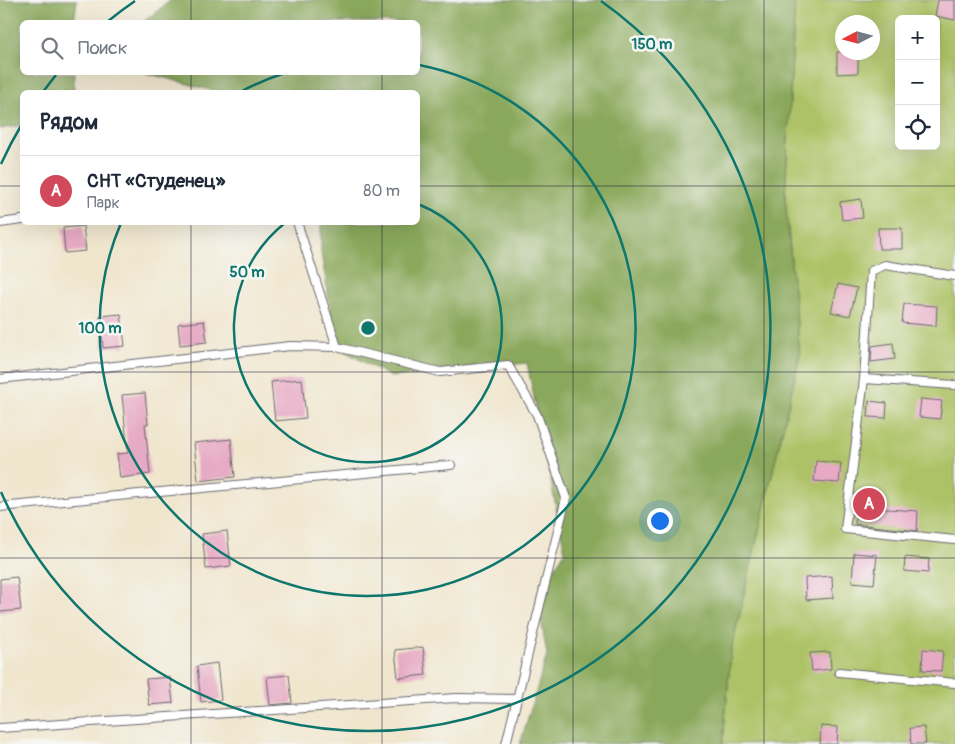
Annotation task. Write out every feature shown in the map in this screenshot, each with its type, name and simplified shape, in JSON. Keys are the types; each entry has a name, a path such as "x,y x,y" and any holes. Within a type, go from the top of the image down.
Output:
{"lane":[{"path":"0,223 20,220"},
{"path":"298,225 337,347"},
{"path":"955,276 885,265 871,271 864,379 845,529 955,540"},
{"path":"0,379 290,346 337,347 440,372 508,365 537,415 566,498 506,744"},
{"path":"864,379 955,385"},
{"path":"0,507 450,465"},
{"path":"839,672 955,683"},
{"path":"0,728 456,698 517,699"}],"green space":[{"path":"0,0 77,0 74,20 20,20 20,75 74,75 74,90 20,90 20,125 0,129"},
{"path":"171,0 795,0 785,197 800,355 731,650 723,744 520,744 547,655 537,595 565,552 527,363 391,377 337,347 321,253 321,225 420,225 420,90 210,90 154,75 420,75 420,20 146,20"},
{"path":"795,0 955,0 955,744 723,744 731,650 800,355 785,197"}],"building":[{"path":"938,0 955,0 955,20 935,15"},
{"path":"837,60 858,60 858,73 837,74"},
{"path":"861,199 863,218 842,220 840,202"},
{"path":"83,226 86,251 65,253 63,228"},
{"path":"878,228 902,228 902,249 879,249"},
{"path":"838,284 857,288 850,316 831,312"},
{"path":"904,304 937,306 936,326 902,323"},
{"path":"121,314 125,346 103,348 100,316"},
{"path":"204,321 207,342 180,345 178,324"},
{"path":"893,343 895,359 871,362 872,346"},
{"path":"302,379 306,418 275,421 271,382"},
{"path":"145,393 148,424 145,424 150,474 120,478 117,454 128,453 122,395"},
{"path":"921,399 942,401 940,419 919,417"},
{"path":"869,401 887,403 886,418 868,417"},
{"path":"231,439 235,477 198,481 194,443"},
{"path":"816,461 841,463 839,483 814,481"},
{"path":"856,507 918,511 917,531 855,524"},
{"path":"227,531 231,566 206,569 202,534"},
{"path":"854,553 877,555 874,584 852,582"},
{"path":"905,557 929,559 928,573 904,571"},
{"path":"832,576 833,598 806,600 805,578"},
{"path":"17,577 21,610 0,612 0,579"},
{"path":"423,647 426,675 398,678 395,650"},
{"path":"923,649 943,651 941,671 922,670"},
{"path":"830,652 831,669 812,671 810,653"},
{"path":"217,663 221,700 201,702 197,666"},
{"path":"289,675 292,703 270,705 267,677"},
{"path":"170,677 173,703 149,705 146,679"},
{"path":"821,726 838,727 837,744 820,744"},
{"path":"924,727 926,744 911,744 910,728"}],"place":[{"name":"СНТ «Студенец»","path":"869,504"}]}
